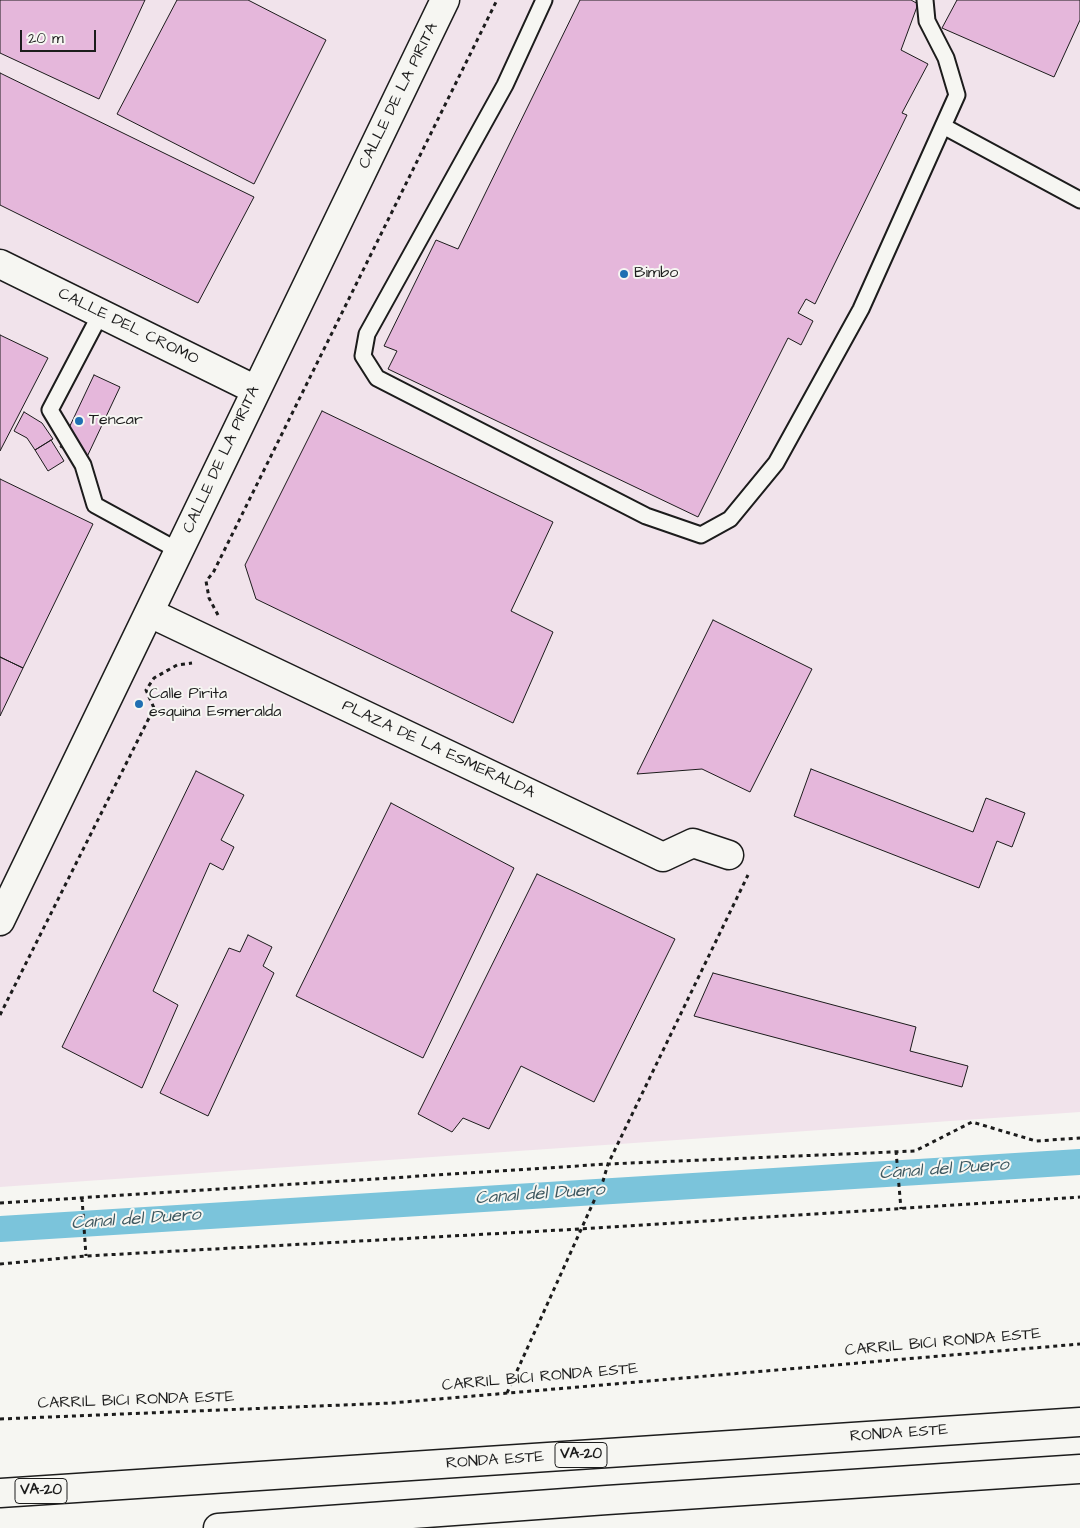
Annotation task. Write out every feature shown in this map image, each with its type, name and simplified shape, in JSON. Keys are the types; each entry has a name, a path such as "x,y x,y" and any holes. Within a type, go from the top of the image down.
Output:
{"main road":[{"name":"CALLE DE LA PIRITA","path":"0,921 446,0"},
{"name":"CALLE DEL CROMO","path":"0,264 256,390"},
{"name":"PLAZA DE LA ESMERALDA","path":"150,613 663,856 693,843 729,855"},
{"name":"RONDA ESTE","path":"0,1493 1080,1422"},
{"path":"218,1528 1080,1469"},
{"path":"0,1478 82,1488"}],"lane":[{"path":"544,0 505,85 367,334 363,356 377,378 646,516 700,535 730,519 776,463 861,309 957,94 946,58 927,21 925,0"},
{"path":"943,126 1080,200"},
{"path":"101,313 50,410 83,465 95,505 179,550"}],"path":[{"path":"221,620 209,598 206,581 213,573 497,0"},
{"path":"0,1015 154,708 146,690 154,678 177,665 200,663"},
{"path":"507,1393 603,1181 608,1164 752,866 729,855"},
{"path":"0,1203 608,1164 915,1151 972,1122 1036,1141 1080,1138"},
{"path":"896,1152 901,1209"},
{"path":"0,1264 86,1256 580,1229 1080,1197"},
{"path":"82,1198 86,1256"},
{"name":"CARRIL BICI RONDA ESTE","path":"0,1419 392,1403 1080,1344"}],"shaded area":[{"path":"0,0 1080,0 1080,1112 0,1187"}],"building":[{"path":"0,0 145,0 99,99 0,53"},
{"path":"177,0 248,0 326,40 254,184 117,114"},
{"name":"Bimbo","path":"580,0 911,0 918,4 901,50 928,64 902,113 907,115 815,304 806,299 798,313 813,321 801,345 788,338 698,517 388,369 397,351 384,346 436,240 458,249"},
{"path":"957,0 1080,0 1080,20 1054,77 942,28"},
{"path":"0,73 254,197 198,303 0,205"},
{"path":"0,335 48,358 0,451"},
{"path":"94,375 120,387 86,459 60,447"},
{"path":"322,411 553,522 511,611 553,632 513,723 256,599 245,565"},
{"path":"24,412 42,423 53,439 35,450 27,438 14,431"},
{"path":"51,440 64,461 48,471 35,450"},
{"path":"0,479 93,524 23,668 0,657"},
{"path":"713,620 812,669 750,792 702,769 637,774"},
{"path":"0,657 23,668 0,716"},
{"path":"811,769 973,832 986,798 1025,813 1012,847 997,841 979,888 794,816"},
{"path":"196,771 244,795 221,840 234,847 223,870 210,863 153,991 178,1005 142,1088 62,1047"},
{"path":"391,803 514,868 423,1058 296,996"},
{"path":"537,874 675,939 594,1102 521,1066 489,1129 463,1118 452,1132 418,1114"},
{"path":"248,935 272,947 263,966 274,973 208,1116 160,1093 229,948 240,952"},
{"path":"713,973 916,1027 910,1051 968,1066 962,1087 694,1016"}],"waterway":[{"name":"Canal del Duero","path":"0,1229 1080,1162"}],"place":[{"name":"Bimbo","path":"624,274"},
{"name":"Tencar","path":"79,421"},
{"name":"Calle Pirita esquina Esmeralda","path":"139,704"}]}
